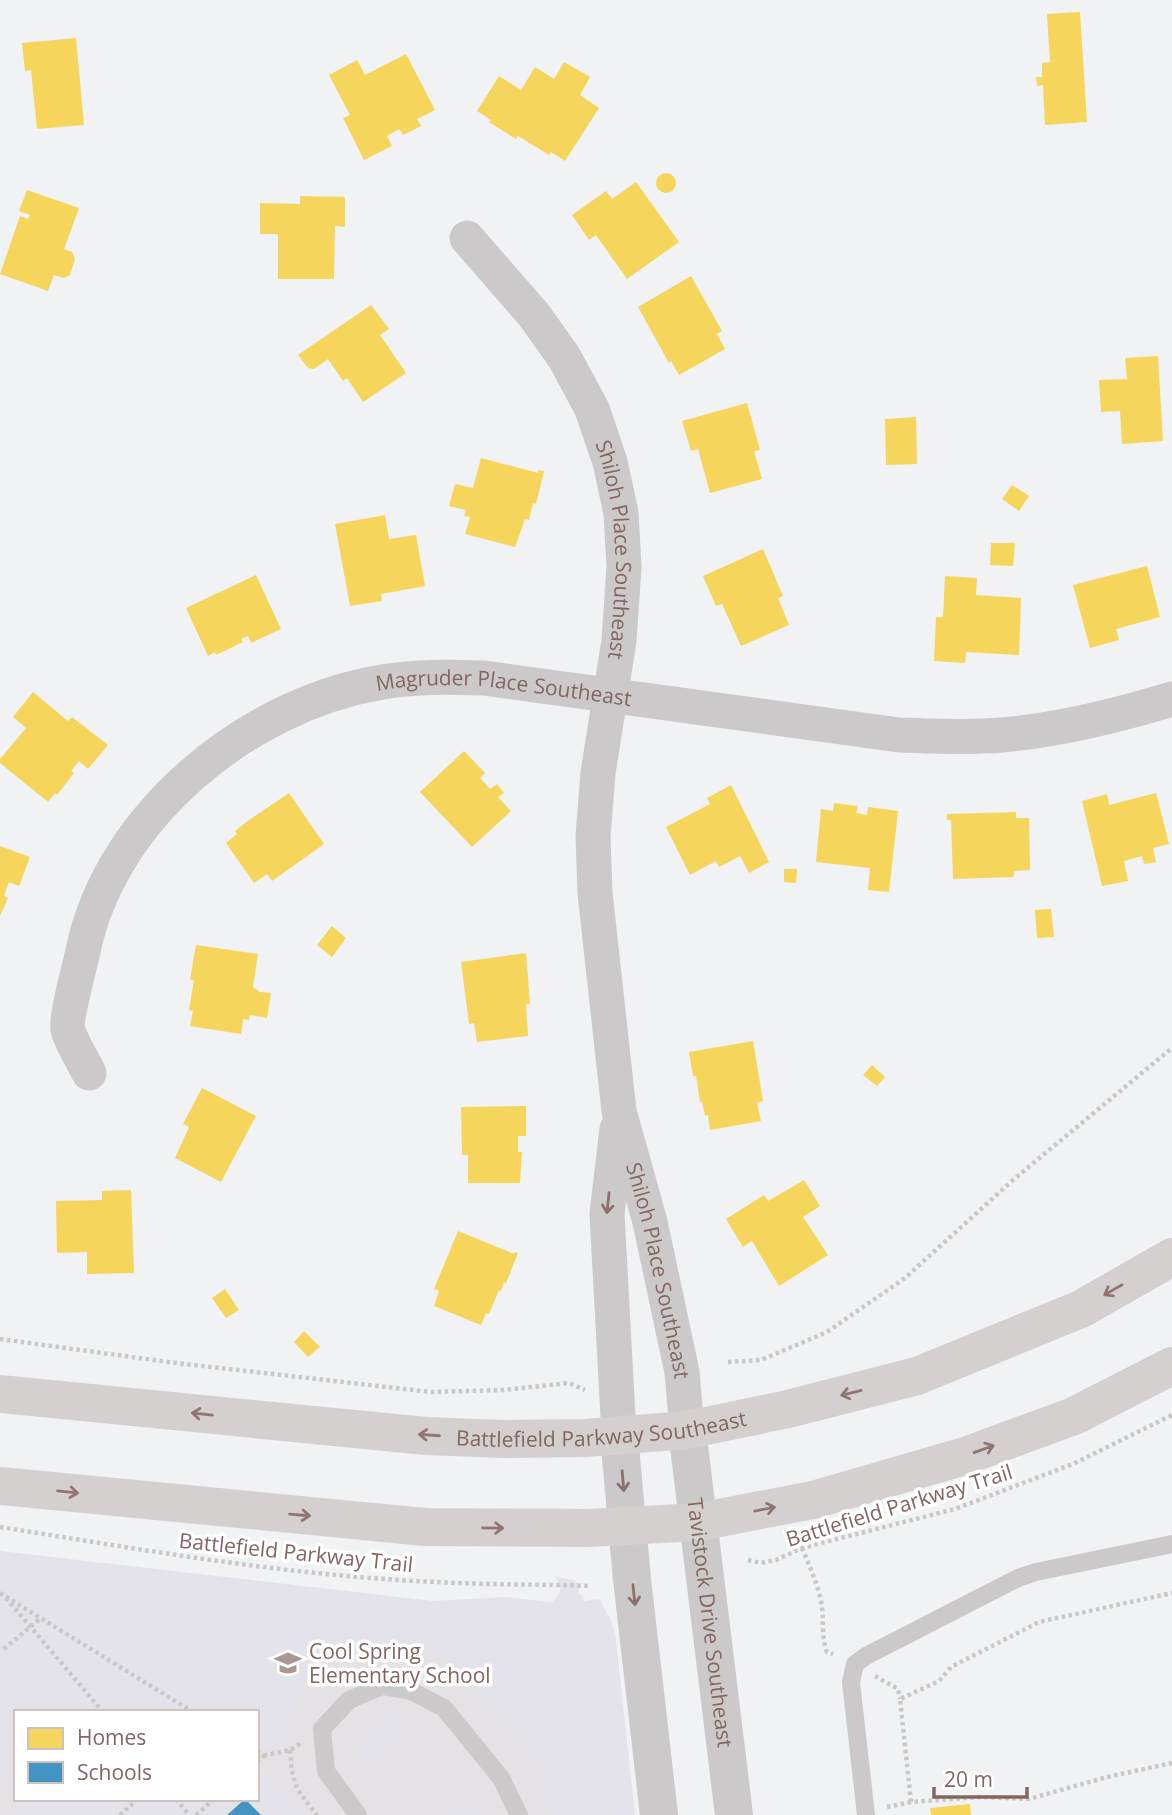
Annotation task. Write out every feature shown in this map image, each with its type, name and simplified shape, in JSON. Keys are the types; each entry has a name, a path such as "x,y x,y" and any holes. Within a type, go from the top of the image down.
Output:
{"main road":[{"name":"Battlefield Parkway Southeast","path":"0,1394 426,1436 585,1438 687,1430 788,1409 917,1376 1081,1309 1172,1257"},
{"path":"0,1486 425,1527 627,1527 698,1522 813,1500 965,1456 1074,1416 1172,1366"}],"street":[{"name":"Shiloh Place Southeast","path":"467,238 534,315 564,357 592,409 610,462 621,513 624,567 619,641 598,773 593,836 594,893 619,1111 650,1222 682,1373 687,1430"},
{"name":"Magruder Place Southeast","path":"89,1073 67,1027 88,925 111,876 140,831 177,788 221,750 270,719 319,698 376,683 430,676 484,678 899,735 950,737 1000,736 1059,728 1123,714 1172,699"},
{"name":"Shiloh Place Southeast","path":"619,1111 607,1214 619,1435"},
{"name":"Tavistock Drive Southeast","path":"687,1430 734,1815"},
{"path":"619,1435 659,1815"}],"lane":[{"path":"866,1813 851,1682 855,1664 1018,1578 1172,1544"},
{"path":"358,1815 326,1771 322,1729 349,1700 382,1686 411,1691 443,1708 501,1778 519,1815"}],"path":[{"path":"728,1362 761,1360 827,1332 905,1278 1013,1180 1172,1048"},
{"path":"0,1339 176,1363 431,1392 503,1390 569,1383 586,1391"},
{"name":"Battlefield Parkway Trail","path":"748,1560 761,1563 776,1560 802,1548 955,1509 1073,1464 1172,1415"},
{"name":"Battlefield Parkway Trail","path":"0,1527 186,1558 322,1572 436,1582 591,1586"},
{"path":"802,1548 822,1605 823,1642 827,1652 855,1664 898,1689 911,1802"},
{"path":"1,1593 190,1710"},
{"path":"1,1593 101,1710"},
{"path":"900,1699 939,1681 951,1667 1039,1622 1172,1593"},
{"path":"4,1648 41,1618"},
{"path":"259,1759 290,1750 322,1729"},
{"path":"290,1750 291,1771 297,1791 317,1815"},
{"path":"259,1752 264,1756"},
{"path":"866,1813 911,1802 980,1797 1029,1799 1107,1777 1172,1763"},
{"path":"120,1815 136,1801"},
{"path":"196,1815 212,1801"}],"shaded area":[{"name":"Cool Spring Elementary School","path":"0,1551 433,1601 503,1597 552,1602 560,1591 556,1577 578,1583 579,1594 584,1601 599,1599 611,1620 616,1640 635,1815 552,1815 547,1792 537,1772 545,1770 526,1744 473,1684 437,1656 417,1647 396,1643 374,1644 349,1651 310,1678 292,1711 283,1747 259,1752 259,1710 14,1710 14,1784 11,1786 0,1773"},
{"name":"Cool Spring Elementary School","path":"0,1560 568,1614 603,1815 0,1815"},
{"path":"398,1714 405,1720 405,1735 376,1761 364,1758 359,1753 363,1738 379,1722"},
{"path":"259,1767 301,1815 261,1815 249,1801 259,1801"},
{"path":"16,1801 211,1801 198,1815 21,1815"},
{"path":"217,1801 236,1801 220,1815 203,1815"},
{"path":"463,1804 476,1806 483,1815 448,1815"}],"building: Homes":[{"path":"1080,12 1087,122 1045,125 1043,85 1037,86 1036,77 1042,77 1042,63 1050,62 1047,14"},
{"path":"76,38 84,125 37,129 31,70 25,71 22,43"},
{"path":"406,54 435,110 417,119 421,126 403,135 399,129 387,136 392,146 364,160 343,118 350,115 329,75 357,60 365,75"},
{"path":"564,62 590,77 580,95 599,108 565,161 551,152 549,155 518,136 516,139 477,111 499,76 521,90 535,67 554,79"},
{"path":"666,173 673,176 676,183 673,190 666,193 659,190 656,183 659,176"},
{"path":"636,182 679,242 627,279 596,235 589,240 572,215 606,191 612,199"},
{"path":"27,190 79,208 64,249 72,252 75,259 70,275 64,278 54,275 48,291 0,274 20,216 28,219 30,215 19,211"},
{"path":"300,196 345,197 345,227 335,226 334,279 278,279 278,234 260,234 260,203 300,204"},
{"path":"691,276 722,331 717,334 725,349 679,375 671,361 669,363 638,307"},
{"path":"371,305 389,329 380,335 406,373 363,402 347,378 343,381 328,359 314,369 308,368 298,355"},
{"path":"1158,356 1163,441 1122,444 1120,411 1101,412 1099,380 1127,379 1125,358"},
{"path":"747,403 760,450 754,451 762,479 710,493 698,449 691,451 682,421"},
{"path":"916,417 917,464 886,465 885,419"},
{"path":"481,458 538,473 538,470 544,471 536,504 533,503 529,520 525,519 515,547 465,534 470,517 464,516 466,510 449,506 455,484 473,488"},
{"path":"1012,485 1029,496 1019,511 1002,499"},
{"path":"385,515 389,539 416,535 425,586 381,594 382,601 350,606 335,524"},
{"path":"991,543 1015,543 1013,566 990,565"},
{"path":"763,549 783,596 778,598 789,625 741,646 722,604 716,606 703,576"},
{"path":"1147,566 1160,617 1116,629 1119,640 1090,648 1073,585"},
{"path":"256,575 281,629 251,643 248,636 241,639 243,642 208,656 186,608"},
{"path":"945,576 977,578 976,595 1021,598 1019,655 966,652 965,663 934,661 936,617 943,617"},
{"path":"33,692 68,721 72,717 108,745 88,769 79,761 71,771 74,773 48,802 0,763 0,759 26,728 13,717"},
{"path":"464,751 485,773 480,778 490,789 497,784 504,793 498,797 511,811 472,847 420,792"},
{"path":"731,785 769,862 749,873 740,856 719,867 716,861 690,875 666,827 710,804 707,798"},
{"path":"289,793 324,844 272,881 267,874 254,883 226,843 237,834 235,831"},
{"path":"1156,793 1169,844 1153,848 1156,862 1144,864 1142,856 1124,861 1128,881 1102,886 1082,801 1107,794 1109,805"},
{"path":"834,803 858,806 856,813 867,815 868,807 898,811 889,892 868,890 870,868 816,862 821,809 833,811"},
{"path":"1016,812 1016,818 1029,818 1030,870 1014,871 1014,877 953,879 951,820 947,820 947,814"},
{"path":"0,846 30,857 19,886 9,882 4,896 8,898 0,916"},
{"path":"784,869 797,869 796,883 784,882"},
{"path":"1051,909 1054,937 1037,938 1035,910"},
{"path":"332,926 346,938 332,957 317,945"},
{"path":"196,945 258,954 253,987 260,992 271,993 267,1018 250,1015 249,1020 243,1019 241,1034 190,1026 193,1011 189,1010 194,980 190,980"},
{"path":"526,953 530,1004 526,1004 528,1036 477,1042 474,1023 469,1024 461,962"},
{"path":"753,1041 763,1101 757,1103 761,1121 710,1130 708,1115 705,1116 700,1102 696,1076 693,1076 689,1052"},
{"path":"872,1065 885,1077 877,1086 863,1075"},
{"path":"202,1088 256,1116 221,1182 175,1158 189,1127 183,1124"},
{"path":"526,1106 526,1136 518,1136 518,1152 522,1152 520,1183 468,1183 468,1155 462,1155 461,1107"},
{"path":"804,1180 820,1206 803,1217 828,1255 779,1286 752,1241 743,1247 726,1219 764,1195 768,1201"},
{"path":"131,1190 134,1273 87,1274 87,1252 57,1253 56,1201 102,1200 102,1191"},
{"path":"458,1231 514,1254 518,1253 506,1283 504,1282 501,1291 499,1290 481,1325 434,1306 439,1291 434,1289"},
{"path":"225,1289 239,1310 226,1318 212,1298"},
{"path":"304,1331 320,1347 308,1357 294,1342"},
{"path":"970,1804 971,1815 931,1815 930,1808"}],"building: Schools":[{"path":"243,1801 247,1801 261,1815 227,1815"}],"place":[{"name":"Cool Spring Elementary School","path":"288,1663"}]}
